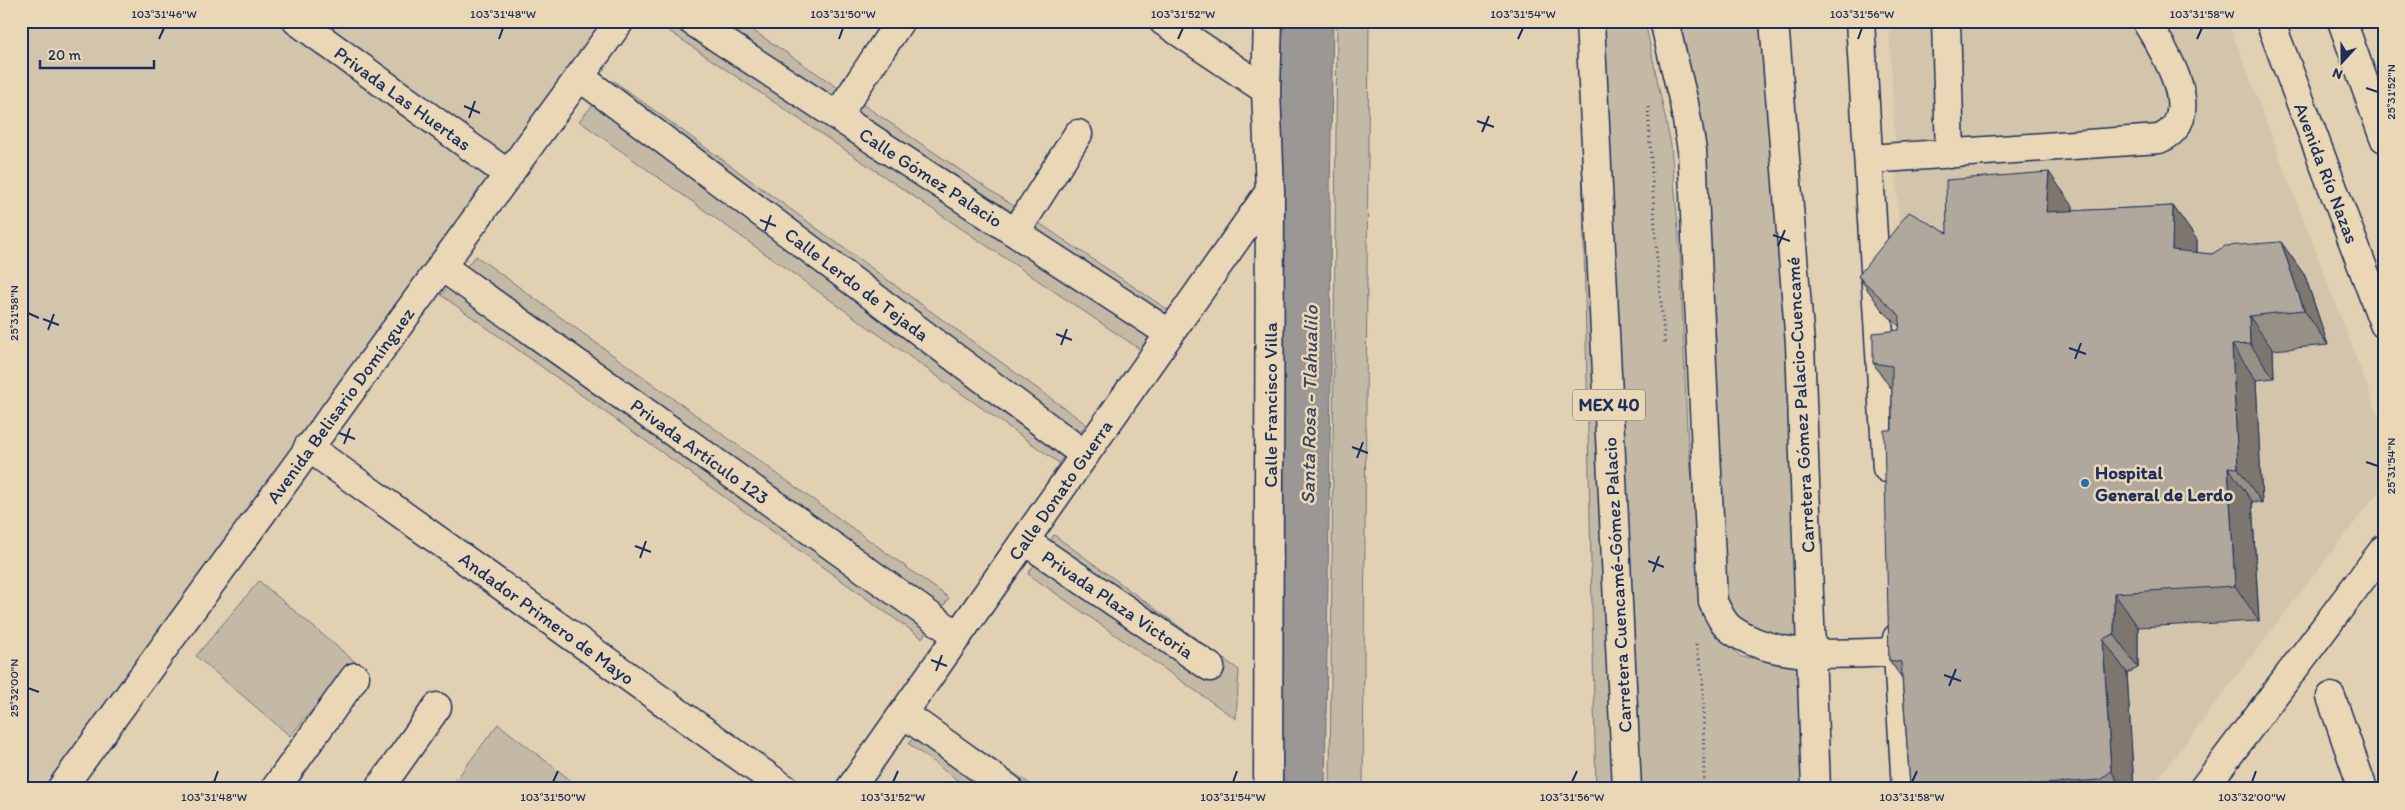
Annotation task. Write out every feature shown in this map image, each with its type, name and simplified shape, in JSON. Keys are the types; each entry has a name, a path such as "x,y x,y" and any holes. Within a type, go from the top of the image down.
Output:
{"main road":[{"name":"Privada Las Huertas","path":"297,21 509,174"},
{"name":"Avenida Belisario Domínguez","path":"61,789 308,447 620,21"},
{"name":"Calle Gómez Palacio","path":"692,21 1170,334"},
{"path":"837,116 900,21"},
{"path":"1163,21 1266,90"},
{"name":"Calle Francisco Villa","path":"1268,21 1266,90 1270,191 1268,789"},
{"name":"Carretera Cuencamé-Gómez Palacio","path":"1590,21 1628,789"},
{"path":"1664,21 1684,103 1692,150 1713,602 1720,616 1731,630 1770,647 1812,654 1898,652"},
{"name":"Carretera Gómez Palacio-Cuencamé","path":"1774,21 1800,344 1816,789"},
{"path":"1860,21 1889,494"},
{"path":"1946,21 1950,154"},
{"path":"1869,159 2158,139 2169,135 2177,125 2182,108 2178,86 2170,61 2146,21"},
{"name":"Avenida Río Nazas","path":"2270,21 2384,324"},
{"path":"2342,21 2384,138"},
{"name":"Calle Lerdo de Tejada","path":"580,76 1086,455"},
{"path":"1016,232 1078,134"},
{"name":"Calle Donato Guerra","path":"850,789 1270,191"},
{"name":"Privada Artículo 123","path":"441,266 958,636"},
{"name":"Andador Primero de Mayo","path":"308,447 785,789"},
{"name":"Privada Plaza Victoria","path":"1025,540 1210,667"},
{"path":"2203,789 2384,549"},
{"path":"1896,612 1906,789"},
{"path":"275,789 355,677"},
{"path":"2331,697 2362,789"},
{"path":"379,789 437,707"},
{"path":"904,714 1009,789"}],"shaded area":[{"path":"21,21 621,21 67,789 21,789"},
{"path":"654,21 739,21 1174,314 1147,354"},
{"path":"1337,21 1369,21 1363,789 1330,789"},
{"path":"1579,21 1642,21 1647,31 1671,145 1680,252 1687,429 1705,610 1719,635 1741,657 1806,662 1809,789 1596,789"},
{"path":"1670,21 1767,21 1780,177 1800,650 1747,630 1721,597"},
{"path":"1889,21 2228,21 2384,431 2384,484 2150,789 1926,789"},
{"path":"614,81 1086,424 1059,463 579,121"},
{"path":"476,256 949,598 922,638 441,295"},
{"path":"1054,535 1239,670 1236,719 1028,574"},
{"path":"259,581 354,661 290,736 196,656"},
{"path":"928,714 1037,789 969,789 909,744"},
{"path":"498,724 582,789 449,789"}],"water":[{"name":"Santa Rosa - Tlahualilo","path":"1280,21 1333,21 1330,193 1331,374 1325,789 1275,789"}],"building":[{"name":"Hospital General de Lerdo","path":"2049,172 2046,212 2173,206 2172,250 2212,254 2225,246 2281,242 2304,310 2249,316 2250,344 2232,345 2238,468 2228,467 2235,586 2114,593 2114,634 2103,639 2111,771 2100,780 2029,785 2030,789 1933,789 1910,786 1901,662 1889,660 1884,430 1892,430 1892,366 1873,363 1873,333 1899,330 1900,316 1858,276 1909,212 1947,233 1946,180"}],"place":[{"name":"Hospital General de Lerdo","path":"2085,483"}]}
